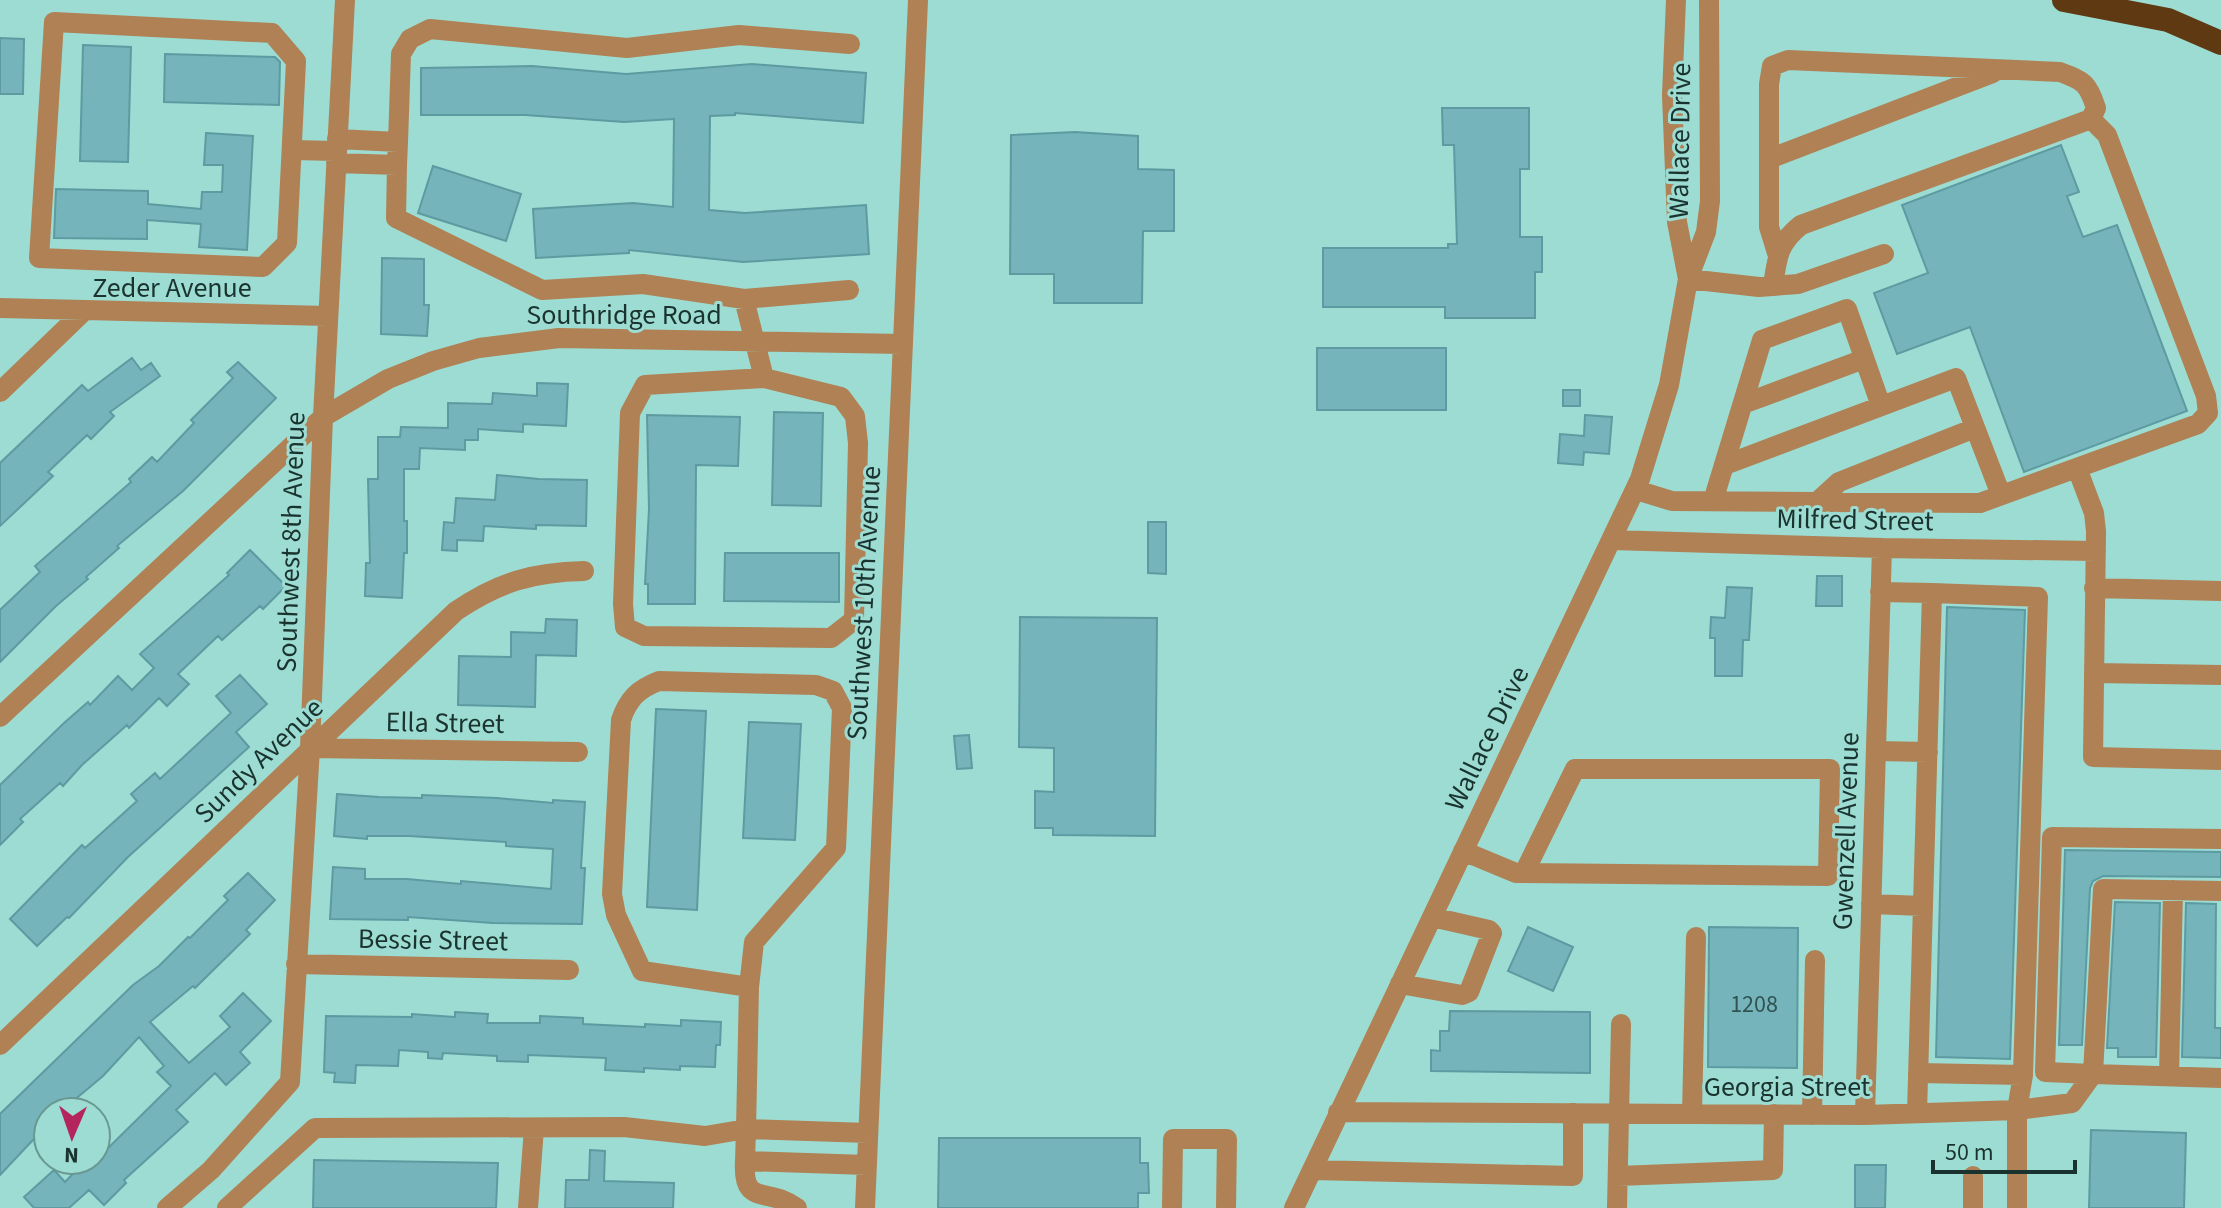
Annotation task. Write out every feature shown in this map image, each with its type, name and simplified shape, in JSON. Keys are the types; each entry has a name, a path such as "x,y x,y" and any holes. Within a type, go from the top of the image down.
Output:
{"highway":[{"path":"2064,0 2168,20 2221,43"}],"street":[{"name":"Southwest 8th Avenue","path":"167,1208 211,1170 290,1082 310,748 323,417 345,0"},
{"name":"Southwest 10th Avenue","path":"865,1208 918,0"},
{"name":"Wallace Drive","path":"1676,0 1672,95 1677,222 1688,279"},
{"name":"Wallace Drive","path":"1294,1208 1636,490 1669,385 1688,279 1706,232 1710,201 1709,0"},
{"path":"54,22 272,33 296,61 293,150 287,243 263,267 39,258 54,22"},
{"path":"849,290 744,299 643,284 542,290 396,218 401,54 410,39 430,29 627,48 739,35 850,44"},
{"path":"1773,286 1778,256 1786,236 1801,225 2091,119 2096,108 2091,93 2083,80 2060,72 1788,60 1772,66 1769,84 1769,227 1778,256"},
{"path":"1769,159 2002,69"},
{"path":"1636,490 1672,501 1980,503 2198,424 2208,413 2206,396 2107,135 2091,119"},
{"path":"293,150 336,151 398,142"},
{"path":"336,151 397,165"},
{"path":"1688,279 1759,287 1798,284 1884,254"},
{"path":"744,299 764,378"},
{"path":"0,308 85,310"},
{"path":"1713,501 1762,340 1847,309 1881,406"},
{"name":"Zeder Avenue","path":"0,392 85,310 328,316"},
{"name":"Southridge Road","path":"0,717 323,417 388,379 433,361 479,348 559,338 903,344"},
{"path":"1743,404 1864,359"},
{"path":"764,378 841,397 855,416 858,443 854,620 831,638 644,636 625,627 623,604 630,413 645,385 764,378"},
{"path":"1725,465 1956,378 2001,495"},
{"path":"1817,502 1839,482 1975,428"},
{"path":"2077,468 2094,513 2093,757 2221,760"},
{"name":"Milfred Street","path":"1612,540 2096,551"},
{"name":"Gwenzell Avenue","path":"1865,1115 1882,548"},
{"name":"Sundy Avenue","path":"0,1045 444,621 479,595 505,583 532,575 584,571"},
{"path":"2094,588 2221,591"},
{"path":"1880,592 2038,597 2023,1075 2017,1110 2017,1208"},
{"path":"1917,1113 1932,593"},
{"path":"2095,673 2221,675"},
{"path":"749,987 642,971 616,915 612,894 621,720 634,695 659,681 816,685 833,691 842,708 836,848 754,942 749,987 744,1184 750,1196 762,1202 787,1202 797,1208"},
{"name":"Ella Street","path":"310,748 578,752"},
{"path":"1876,751 1928,752"},
{"path":"1463,851 1516,873 1828,876 1830,769 1575,769 1524,873"},
{"path":"2221,839 2052,837 2045,1072 2221,1078"},
{"path":"2093,1074 2103,889 2221,891"},
{"path":"2169,1077 2173,890"},
{"path":"1871,904 1923,906"},
{"path":"1400,984 1462,995 1469,992 1492,933 1432,917"},
{"path":"1692,1114 1696,937"},
{"path":"1812,1115 1815,960"},
{"name":"Bessie Street","path":"296,964 569,970"},
{"path":"1617,1208 1621,1024"},
{"path":"1918,1073 2023,1075"},
{"name":"Georgia Street","path":"1338,1112 1865,1115 2017,1110 2072,1103 2093,1074"},
{"path":"1312,1170 1573,1176 1573,1113"},
{"path":"1618,1176 1773,1170 1774,1114"},
{"path":"227,1208 315,1128 624,1127 705,1136 746,1129 868,1133"},
{"path":"528,1208 534,1128"},
{"path":"1172,1208 1173,1139 1227,1139 1226,1208"},
{"path":"745,1161 867,1165"},
{"path":"1973,1176 1973,1208"}],"building":[{"path":"0,38 24,39 23,94 0,94"},
{"path":"83,45 131,47 128,162 80,161"},
{"path":"165,54 275,57 280,62 279,105 164,102"},
{"path":"752,64 866,73 863,123 735,113 710,116 709,210 745,213 866,205 869,254 743,262 629,250 629,253 536,258 533,209 633,203 673,207 674,119 624,122 525,115 421,115 421,68 532,66 626,74"},
{"path":"1442,108 1529,108 1529,169 1520,169 1520,237 1542,237 1542,272 1535,272 1535,318 1445,318 1445,307 1323,307 1323,248 1448,248 1448,244 1457,244 1454,145 1443,145"},
{"path":"1075,132 1138,136 1138,169 1174,170 1174,231 1143,231 1142,303 1054,303 1054,274 1010,274 1011,135"},
{"path":"206,133 253,136 247,250 199,247 201,224 147,220 147,239 54,238 56,189 148,191 148,204 201,209 202,192 222,192 223,165 204,165"},
{"path":"2061,145 2079,192 2067,196 2083,237 2117,225 2187,411 2024,472 1970,327 1897,354 1874,293 1928,273 1902,205"},
{"path":"433,166 521,194 506,241 418,213"},
{"path":"382,258 424,259 424,305 429,305 427,336 381,334"},
{"path":"1317,348 1446,348 1446,410 1317,410"},
{"path":"132,358 141,370 151,363 160,376 110,412 114,416 91,439 87,435 48,472 53,476 0,526 0,463 82,385 88,391"},
{"path":"238,362 276,398 183,491 117,546 119,548 86,577 88,579 0,662 0,610 40,572 35,566 131,482 129,479 152,457 157,462 194,423 191,420 233,378 227,372"},
{"path":"537,383 568,384 566,426 523,424 523,432 478,429 478,440 465,440 465,450 420,448 419,469 404,469 407,553 404,553 402,598 365,596 366,563 370,563 368,479 378,479 378,437 400,437 401,427 448,428 448,403 492,404 493,393 537,396"},
{"path":"1563,390 1580,390 1580,406 1563,406"},
{"path":"774,412 823,413 821,506 772,505"},
{"path":"647,415 740,417 738,466 696,465 695,604 648,604 648,584 645,584 649,509"},
{"path":"1585,415 1612,417 1609,454 1584,452 1583,465 1558,463 1560,434 1584,436"},
{"path":"497,475 587,480 586,526 536,525 536,529 484,526 483,541 457,540 457,551 442,550 444,522 454,523 456,498 495,500"},
{"path":"1148,522 1166,522 1166,574 1148,573"},
{"path":"250,550 286,586 263,609 260,606 222,640 218,636 178,674 189,684 167,706 159,698 129,728 127,725 82,765 63,786 60,783 20,819 23,822 0,845 0,785 118,676 132,690 154,668 140,654 229,575 227,573"},
{"path":"725,553 839,553 839,602 724,601"},
{"path":"1817,576 1842,576 1842,606 1816,606"},
{"path":"1727,587 1752,588 1749,640 1743,640 1742,676 1715,676 1715,638 1710,638 1711,617 1725,618"},
{"path":"1947,607 2025,610 2010,1059 1936,1057"},
{"path":"1020,617 1157,618 1155,836 1053,835 1053,828 1035,828 1035,791 1054,792 1054,748 1019,747"},
{"path":"546,619 577,620 576,656 536,655 535,707 458,705 459,656 511,657 511,632 545,633"},
{"path":"240,675 267,704 236,732 249,747 128,857 37,946 10,919 82,845 85,848 137,801 131,794 155,773 160,779 231,713 216,696"},
{"path":"656,709 706,711 697,910 647,907"},
{"path":"749,722 801,724 795,840 743,838"},
{"path":"969,735 972,768 957,769 954,736"},
{"path":"337,794 585,802 582,924 493,923 408,917 408,920 330,919 333,867 365,869 365,879 461,884 461,881 551,889 553,849 506,846 506,842 409,836 367,836 367,839 334,836"},
{"path":"2065,850 2221,852 2221,877 2103,876 2093,881 2090,888 2082,1045 2059,1045"},
{"path":"248,873 275,900 246,930 250,934 195,988 193,986 150,1022 189,1063 230,1027 220,1016 243,993 271,1021 240,1052 250,1063 226,1085 215,1073 176,1110 188,1122 124,1180 126,1183 104,1205 89,1190 69,1208 34,1208 24,1197 47,1176 60,1176 65,1182 71,1176 112,1176 112,1144 171,1086 157,1072 164,1066 139,1037 103,1076 79,1096 32,1096 32,1141 0,1175 0,1114 133,985 190,938 228,900 224,896"},
{"path":"2115,902 2160,903 2156,1057 2118,1057 2118,1048 2107,1048"},
{"path":"2186,903 2216,904 2215,1028 2221,1028 2221,1058 2182,1057"},
{"path":"1528,927 1573,947 1553,991 1508,971"},
{"path":"1709,927 1798,928 1797,1068 1708,1067"},
{"path":"1450,1011 1590,1012 1590,1073 1431,1071 1431,1050 1440,1051 1440,1031 1449,1031"},
{"path":"455,1012 488,1014 487,1023 540,1023 540,1016 583,1018 583,1024 645,1027 645,1024 681,1026 681,1020 721,1022 720,1045 716,1045 715,1067 680,1066 680,1070 605,1070 606,1058 528,1055 528,1062 497,1061 497,1056 443,1053 442,1059 428,1058 428,1052 399,1050 398,1066 356,1065 355,1083 334,1082 335,1073 324,1072 326,1016 412,1017 412,1014 455,1017"},
{"path":"2091,1130 2186,1133 2184,1208 2089,1208"},
{"path":"939,1138 1140,1138 1140,1163 1148,1163 1149,1193 1138,1193 1138,1208 938,1208"},
{"path":"590,1150 605,1151 604,1181 674,1183 673,1208 565,1208 566,1180 589,1180"},
{"path":"314,1160 498,1163 496,1208 313,1208"},
{"path":"1855,1165 1886,1165 1885,1208 1855,1208"}]}
